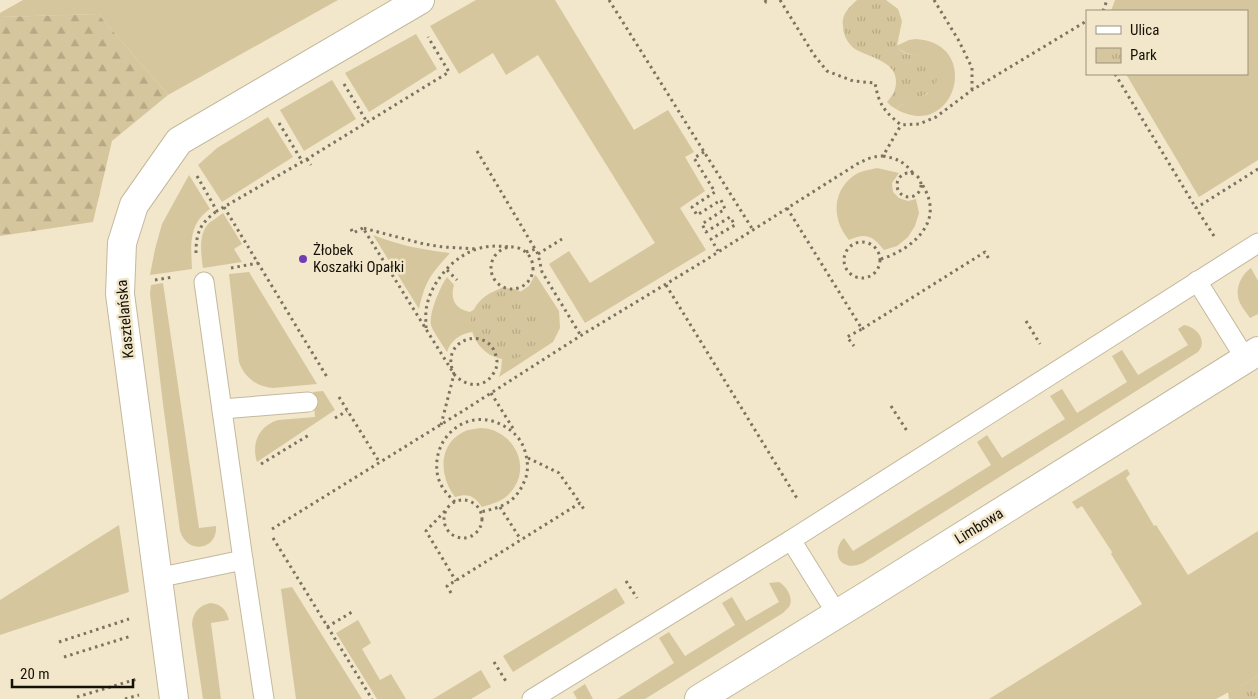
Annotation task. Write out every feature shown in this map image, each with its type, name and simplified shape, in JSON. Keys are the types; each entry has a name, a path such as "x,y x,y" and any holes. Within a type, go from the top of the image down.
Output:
{"street":[{"name":"Kasztelańska","path":"174,699 120,294 122,243 134,205 179,141 420,0"},
{"name":"Limbowa","path":"698,699 892,580 1252,354"}],"lane":[{"path":"532,699 791,540 1258,243"},
{"path":"1197,281 1252,354"},
{"path":"204,282 264,699"},
{"path":"222,409 308,402"},
{"path":"791,540 837,614"},
{"path":"157,578 243,560"}],"path":[{"path":"609,0 753,230"},
{"path":"766,0 766,2 769,0"},
{"path":"780,0 826,71 853,81 875,83 878,98 887,113 901,125 919,124 936,117 972,90 1086,23"},
{"path":"934,0 959,41 972,68 972,90"},
{"path":"196,256 199,230 208,218 217,211 449,72 424,32"},
{"path":"1116,75 1218,243"},
{"path":"341,80 367,122"},
{"path":"433,82 437,88"},
{"path":"276,117 302,161"},
{"path":"882,156 901,125"},
{"path":"477,151 536,249 542,272 581,336"},
{"path":"704,152 694,158 715,192 692,207 697,215 720,200 725,208 702,224 706,232 730,216 735,225 711,239 718,252"},
{"path":"272,529 666,285 856,164 875,156 901,161 918,176 929,201 930,212 926,226 920,236 909,246 894,255 881,259"},
{"path":"306,158 310,166"},
{"path":"1196,208 1258,169"},
{"path":"195,173 217,211"},
{"path":"914,174 906,173 899,178 896,185 900,193 906,197 914,196 920,190 921,182"},
{"path":"224,207 331,384"},
{"path":"787,208 862,328"},
{"path":"363,228 426,330 454,374 459,379 465,383 473,384 480,384 487,380 493,375 496,368 497,359 495,352 484,340 477,338 468,338 456,346 450,359 454,374 441,425"},
{"path":"351,229 353,233 363,228 424,244 477,249"},
{"path":"538,254 562,239"},
{"path":"860,242 872,244 881,259 878,270 869,278 852,276 845,266 844,260 848,248 860,242"},
{"path":"426,330 426,306 430,294 447,270 466,254 477,249 492,246 512,247 520,248 530,257 532,264 533,271 527,284 521,288 503,288 493,278 491,264 494,257 506,248 512,247"},
{"path":"526,252 536,249"},
{"path":"854,346 847,336 985,252 990,261"},
{"path":"447,270 457,280"},
{"path":"666,285 800,505"},
{"path":"1026,321 1040,344"},
{"path":"335,391 380,462"},
{"path":"480,512 497,509 511,501 521,489 527,474 528,458 522,443 491,393"},
{"path":"891,406 910,436"},
{"path":"331,421 348,411"},
{"path":"455,502 444,491 438,478 436,464 438,450 446,437 456,428 469,421 483,419 499,423 512,431 522,443"},
{"path":"233,482 315,431"},
{"path":"528,458 559,473 584,511"},
{"path":"447,509 445,515 446,528 450,533 461,538 472,536 477,532 482,521 476,505 464,500 455,502 447,509 426,531 456,581"},
{"path":"451,593 447,586 580,503"},
{"path":"500,507 521,540"},
{"path":"273,538 372,699"},
{"path":"626,581 640,603"},
{"path":"327,627 352,612"},
{"path":"59,642 130,618"},
{"path":"64,657 133,635"},
{"path":"494,662 507,683"},
{"path":"77,698 138,678"}],"green space":[{"path":"23,0 338,0 168,95 98,14 0,17 0,13"},
{"path":"476,0 555,0 634,130 668,110 694,152 685,157 705,191 680,208 706,250 585,323 549,264 569,251 590,283 655,243 538,55 506,75 493,53 459,74 430,26"},
{"path":"857,0 886,0 898,9 902,21 897,46 905,53 928,58 936,67 936,82 929,92 896,109 887,102 894,92 896,84 895,74 880,60 852,47 844,33 844,15"},
{"path":"1115,0 1258,0 1258,160 1199,197 1127,75 1248,75 1248,10 1111,10"},
{"path":"98,14 168,95 112,141 93,222 0,236 0,17"},
{"path":"416,34 437,69 369,112 345,73"},
{"path":"915,39 936,44 949,56 955,71 954,88 946,103 934,113 917,116 896,109 908,101 927,94 933,63 923,57 905,52 896,46"},
{"path":"332,80 356,119 304,151 280,110"},
{"path":"268,117 293,157 222,202 198,165 217,148"},
{"path":"877,168 899,173 892,183 893,192 899,198 908,201 916,199 919,213 915,226 908,237 897,246 884,250 876,241 869,237 860,236 849,240 837,216 840,191 845,184 861,172"},
{"path":"189,175 210,209 198,221 194,229 191,244 192,269 150,275 162,224"},
{"path":"223,213 242,244 234,249 242,262 203,268 201,244 203,233 209,223"},
{"path":"373,235 411,247 450,253 430,278 419,309"},
{"path":"1251,268 1258,281 1258,314 1250,318 1240,302 1238,289 1240,281"},
{"path":"249,272 317,384 273,388 262,386 244,372 239,362 229,274"},
{"path":"535,275 559,311 560,328 553,342 499,377 502,359 505,359 524,294 520,292 529,286"},
{"path":"447,277 454,285 453,299 457,306 470,312 475,309 472,320 472,332 456,338 447,352 431,325 431,320 436,300"},
{"path":"163,283 199,528 216,526 212,540 202,546 189,544 180,531 150,294 151,285"},
{"path":"503,287 523,293 530,299 539,312 541,324 539,337 532,348 518,357 505,359 492,356 482,348 474,337 471,324 473,311 482,299"},
{"path":"1184,325 1189,326 1200,335 1202,343 1198,352 863,563 849,566 840,560 838,549 844,538 853,551 991,465 977,442 987,435 1002,458 1065,419 1050,396 1062,389 1077,413 1127,382 1112,356 1122,350 1138,375 1188,345 1178,329"},
{"path":"323,391 335,410 257,462 255,448 261,431 278,420 315,417 313,392"},
{"path":"480,428 495,431 511,442 519,458 520,467 516,485 510,493 501,500 482,507 471,496 455,497 449,488 444,469 446,450 451,442 458,435 468,430"},
{"path":"1127,469 1130,474 1126,478 1154,526 1156,525 1188,575 1258,531 1258,676 1216,699 989,699 1142,604 1111,554 1112,552 1082,506 1077,509 1072,502"},
{"path":"119,525 129,592 0,635 0,600"},
{"path":"779,582 787,590 791,600 789,607 783,613 645,699 617,699 674,663 659,638 669,632 685,656 735,625 722,603 732,597 746,621 779,602 769,583"},
{"path":"292,587 362,699 296,699 281,589"},
{"path":"616,588 625,603 513,672 503,656"},
{"path":"210,603 223,608 229,620 211,623 221,699 203,699 192,624 197,610"},
{"path":"358,620 371,643 362,649 380,680 391,674 406,699 377,699 336,633"},
{"path":"481,670 491,687 471,699 433,699"},
{"path":"1258,676 1258,699 1229,699 1228,692"},
{"path":"585,684 593,699 577,699 573,692"}],"place":[{"name":"Żłobek Koszałki Opałki","path":"303,259"}]}
